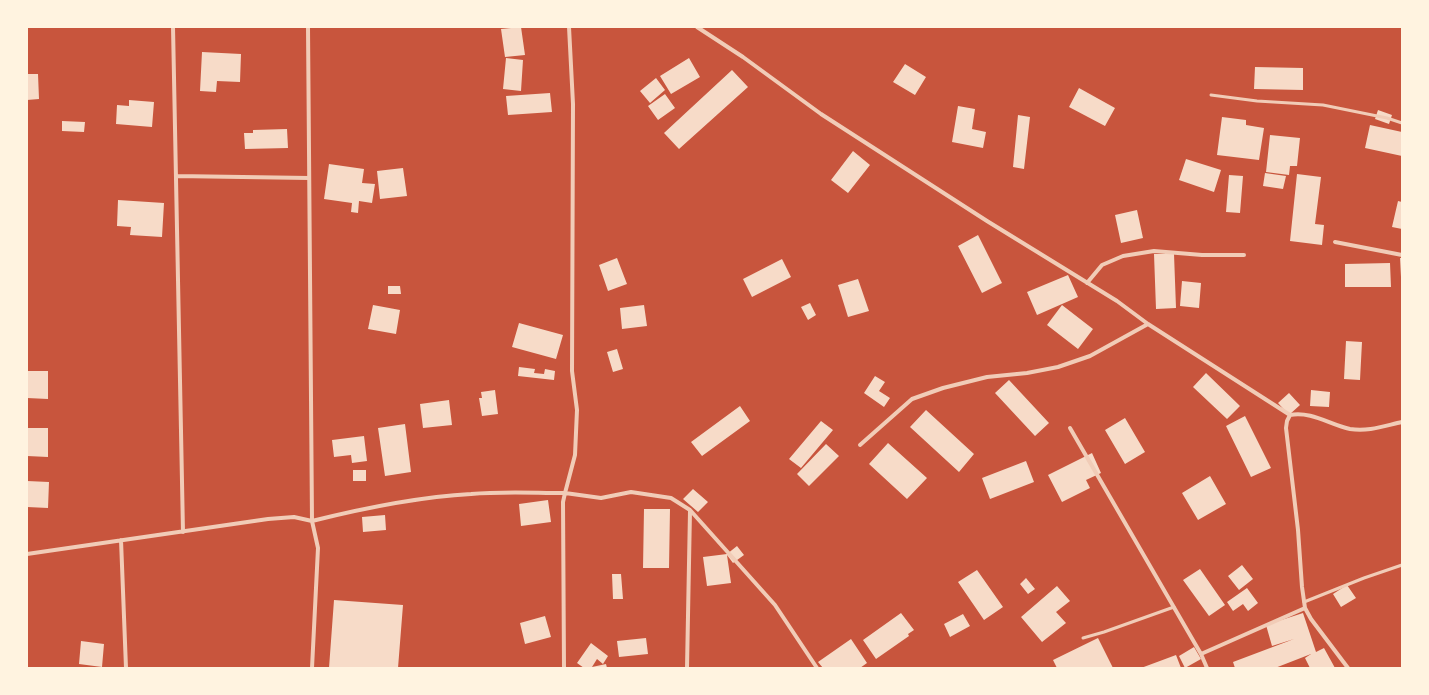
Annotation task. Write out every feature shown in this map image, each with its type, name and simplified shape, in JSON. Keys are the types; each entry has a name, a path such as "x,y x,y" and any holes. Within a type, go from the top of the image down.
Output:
{"street":[{"path":"173,27 183,532"},
{"path":"308,27 312,521 318,548 312,668"},
{"path":"564,668 563,502 575,456 577,410 572,371 573,104 569,27"},
{"path":"697,27 743,57 821,114 987,221 1117,301 1148,324 1290,415 1299,413 1333,422 1348,428 1364,430 1402,422"},
{"path":"176,176 309,178"},
{"path":"1335,242 1402,255"},
{"path":"1087,283 1102,265 1123,256 1154,251 1202,255 1244,255"},
{"path":"860,445 912,398 943,388 987,377 1027,373 1058,367 1090,356 1148,324"},
{"path":"1290,415 1286,428 1298,530 1305,608 1311,619 1348,668"},
{"path":"1070,428 1202,654 1207,668"},
{"path":"27,554 274,518 294,517 312,521 350,511 398,502 471,494 565,493 601,498 631,492 671,498 690,510 774,605 817,668"},
{"path":"687,668 690,510"},
{"path":"121,540 126,668"},
{"path":"1202,654 1305,608"}],"lane":[{"path":"1211,95 1257,101 1323,105 1402,122"},
{"path":"1304,602 1364,578 1402,565"},
{"path":"1083,638 1174,607"}],"building":[{"path":"521,27 525,55 505,57 501,29"},
{"path":"202,52 241,54 240,82 217,81 216,92 200,91"},
{"path":"506,58 523,60 521,91 503,89"},
{"path":"689,58 700,77 671,94 660,76"},
{"path":"905,64 926,77 915,95 893,82"},
{"path":"1255,67 1303,68 1303,90 1254,89"},
{"path":"732,70 748,87 679,149 664,133"},
{"path":"27,74 38,74 39,99 27,100"},
{"path":"656,78 665,90 650,103 640,91"},
{"path":"1079,88 1115,108 1105,126 1069,107"},
{"path":"550,93 552,112 508,115 506,96"},
{"path":"665,94 675,108 658,120 648,106"},
{"path":"129,100 154,102 152,127 116,124 117,105 129,106"},
{"path":"958,106 975,109 972,129 986,132 983,148 952,142"},
{"path":"1378,110 1392,115 1389,124 1375,119"},
{"path":"1018,115 1030,117 1024,169 1013,167"},
{"path":"1222,117 1246,120 1246,125 1264,128 1259,160 1217,155"},
{"path":"62,121 85,122 84,132 62,131"},
{"path":"1370,125 1402,132 1402,156 1365,148"},
{"path":"287,129 288,148 245,149 244,133 253,133 253,130"},
{"path":"1270,135 1300,138 1297,166 1290,166 1289,175 1266,172"},
{"path":"853,151 870,165 848,193 831,180"},
{"path":"1186,159 1221,170 1214,192 1179,180"},
{"path":"329,164 364,169 362,183 375,184 372,203 359,201 358,213 351,212 352,203 324,199"},
{"path":"403,168 407,196 380,199 377,171"},
{"path":"1265,173 1286,176 1283,189 1263,186"},
{"path":"1297,174 1321,177 1315,224 1324,225 1322,245 1290,241"},
{"path":"1229,175 1243,176 1240,213 1226,212"},
{"path":"118,200 164,203 162,237 130,235 131,227 117,226"},
{"path":"1398,201 1402,202 1402,229 1392,227"},
{"path":"1137,210 1143,238 1121,243 1115,215"},
{"path":"978,235 1002,283 982,293 958,246"},
{"path":"1154,254 1174,254 1176,308 1156,309"},
{"path":"617,258 627,284 608,291 599,265"},
{"path":"1400,258 1402,258 1402,277 1401,277"},
{"path":"782,259 791,277 752,297 743,279"},
{"path":"1390,263 1391,287 1345,287 1345,264"},
{"path":"1068,275 1078,297 1037,315 1027,292"},
{"path":"858,279 869,311 848,317 838,285"},
{"path":"1182,281 1201,283 1199,308 1180,306"},
{"path":"388,286 400,286 401,294 388,294"},
{"path":"810,303 816,315 808,320 801,307"},
{"path":"373,305 400,310 396,334 368,329"},
{"path":"644,305 647,326 622,329 620,308"},
{"path":"1062,305 1093,329 1078,349 1047,325"},
{"path":"519,323 563,335 556,359 512,347"},
{"path":"1346,341 1362,342 1360,380 1344,379"},
{"path":"617,349 623,369 613,372 607,352"},
{"path":"519,367 535,369 534,373 544,374 545,369 555,371 554,380 518,376"},
{"path":"27,371 48,371 48,399 27,398"},
{"path":"1206,373 1240,406 1227,419 1193,387"},
{"path":"875,376 885,382 879,391 890,398 884,407 864,393"},
{"path":"1009,380 1049,423 1035,436 995,393"},
{"path":"495,390 498,414 482,416 479,398 482,398 481,392"},
{"path":"1311,390 1330,392 1329,407 1310,406"},
{"path":"1289,393 1300,405 1289,415 1278,403"},
{"path":"449,400 452,425 423,428 420,404"},
{"path":"740,406 750,421 702,456 691,442"},
{"path":"926,410 974,454 959,472 910,427"},
{"path":"1245,416 1271,468 1251,477 1226,426"},
{"path":"1125,418 1145,452 1125,464 1105,430"},
{"path":"821,421 833,430 801,468 789,459"},
{"path":"405,424 411,472 385,476 378,428"},
{"path":"27,428 48,428 48,457 27,456"},
{"path":"364,436 367,461 352,463 351,455 334,457 332,440"},
{"path":"888,443 927,478 907,499 869,464"},
{"path":"826,444 839,456 809,486 797,474"},
{"path":"1092,453 1101,473 1086,480 1090,488 1062,502 1048,475"},
{"path":"1026,461 1034,482 990,499 982,478"},
{"path":"353,470 366,470 366,481 353,481"},
{"path":"1210,476 1226,504 1198,520 1182,493"},
{"path":"27,481 49,482 48,508 27,507"},
{"path":"693,489 708,502 698,512 683,499"},
{"path":"548,500 551,522 521,526 519,504"},
{"path":"644,509 670,509 669,568 643,568"},
{"path":"385,515 386,530 363,532 362,517"},
{"path":"737,546 744,555 733,563 727,555 731,583 707,586 703,557 727,554"},
{"path":"1242,565 1253,579 1239,590 1228,576"},
{"path":"1200,569 1225,605 1209,616 1183,580"},
{"path":"977,570 1003,607 984,620 958,582"},
{"path":"612,574 621,574 623,599 613,599"},
{"path":"1026,578 1035,589 1028,594 1020,584"},
{"path":"1347,585 1356,598 1341,607 1333,594"},
{"path":"1057,586 1070,601 1056,612 1066,623 1042,642 1021,617"},
{"path":"1247,588 1258,603 1248,611 1243,604 1233,611 1227,602"},
{"path":"334,600 403,605 398,668 329,668"},
{"path":"901,613 914,630 908,634 909,636 876,659 863,640"},
{"path":"1303,613 1316,652 1324,648 1335,668 1310,668 1305,658 1311,654 1275,668 1235,668 1233,662 1294,639 1272,646 1266,625"},
{"path":"963,614 970,626 950,637 944,624"},
{"path":"545,616 551,637 525,644 520,623"},
{"path":"646,638 648,654 619,657 617,641"},
{"path":"1098,638 1113,668 1057,668 1053,660"},
{"path":"851,639 867,663 860,668 823,668 818,662"},
{"path":"81,641 104,644 102,667 79,664"},
{"path":"591,643 608,656 603,664 597,659 592,667 606,664 607,668 584,668 577,663"},
{"path":"1194,647 1201,659 1185,668 1179,656"},
{"path":"1176,655 1181,668 1141,668"}]}
